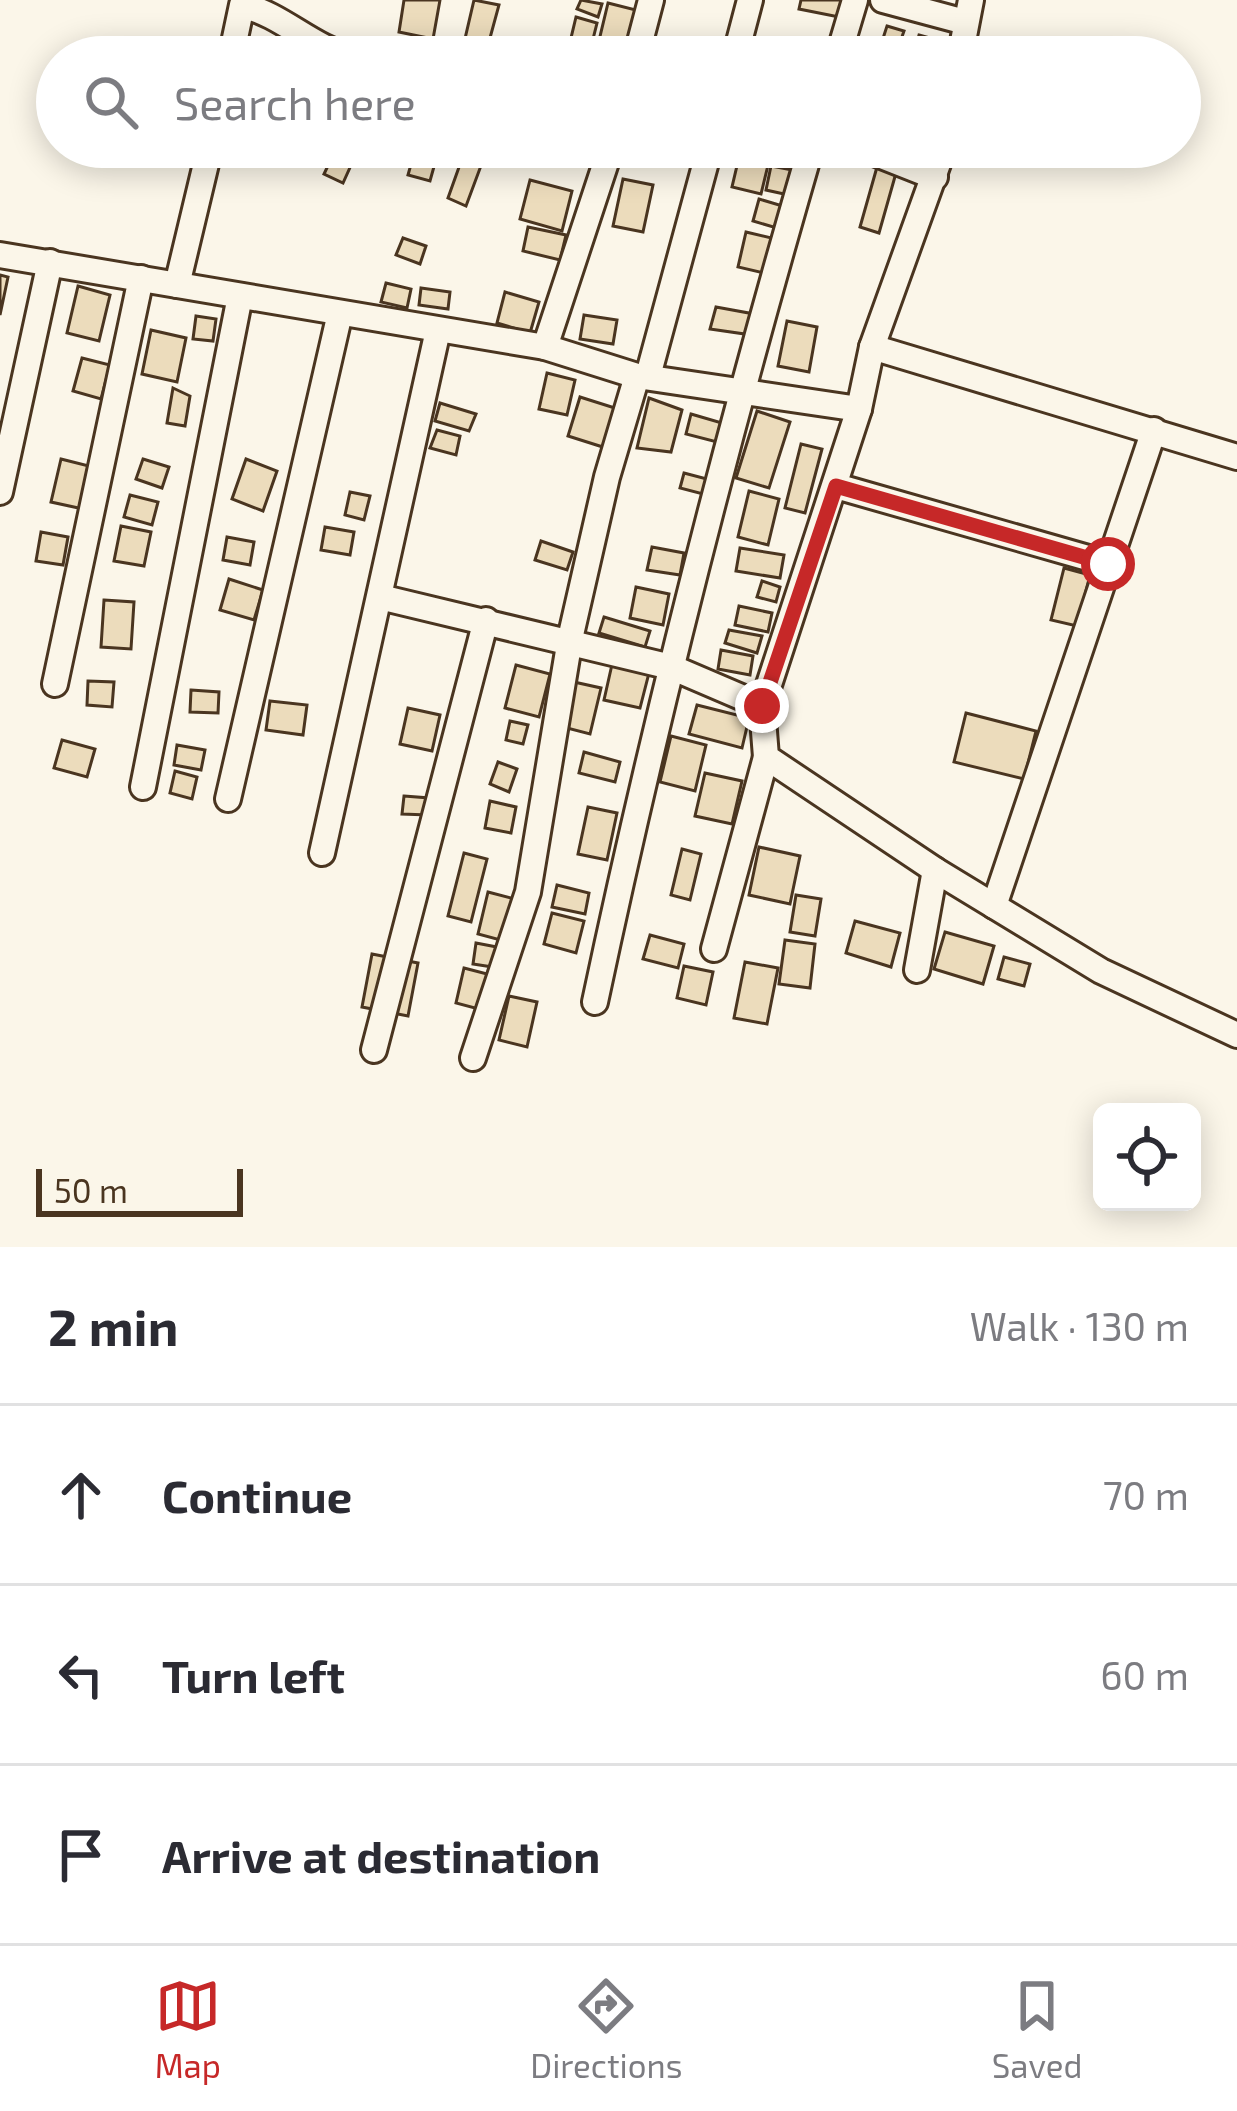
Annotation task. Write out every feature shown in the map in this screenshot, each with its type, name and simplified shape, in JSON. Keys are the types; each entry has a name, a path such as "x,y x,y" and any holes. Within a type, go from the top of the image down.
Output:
{"street":[{"path":"642,36 651,0"},
{"path":"741,36 750,0"},
{"path":"844,36 855,0"},
{"path":"883,0 968,11"},
{"path":"236,36 243,2 277,14 309,36"},
{"path":"177,285 204,168"},
{"path":"544,347 603,168"},
{"path":"473,1058 528,892 570,640 605,482 643,376 704,168"},
{"path":"595,1002 671,667 740,394 805,168"},
{"path":"912,168 935,177"},
{"path":"714,949 766,757 762,706 836,486 872,347 938,168"},
{"path":"0,255 544,347 643,376 740,394 859,409"},
{"path":"0,492 50,262"},
{"path":"55,684 141,278"},
{"path":"143,787 240,296"},
{"path":"227,800 340,313"},
{"path":"322,853 438,330"},
{"path":"872,347 1237,457"},
{"path":"994,906 1154,430"},
{"path":"836,486 1108,564"},
{"path":"380,597 671,667 762,706"},
{"path":"374,1050 486,620"},
{"path":"766,757 935,870 1101,971 1237,1035"},
{"path":"916,970 935,870"}],"building":[{"path":"404,0 440,0 434,36 399,32"},
{"path":"474,0 499,5 491,36 466,36"},
{"path":"581,0 602,4 598,17 577,9"},
{"path":"801,0 842,0 839,17 799,9"},
{"path":"608,3 636,10 630,36 600,36"},
{"path":"576,17 597,23 594,36 571,36"},
{"path":"887,26 904,31 902,36 884,36"},
{"path":"327,168 350,168 343,183 324,174"},
{"path":"410,168 434,168 430,181 408,175"},
{"path":"459,168 480,168 466,206 448,198"},
{"path":"736,168 767,168 761,194 732,187"},
{"path":"771,168 798,171 793,196 766,190"},
{"path":"877,168 896,173 879,233 860,227"},
{"path":"623,179 653,185 643,232 613,226"},
{"path":"530,180 572,191 562,231 520,219"},
{"path":"759,199 786,207 780,229 753,221"},
{"path":"528,227 566,235 560,260 523,251"},
{"path":"746,232 776,239 768,274 738,267"},
{"path":"403,238 426,246 420,264 396,255"},
{"path":"0,275 8,277 0,315"},
{"path":"386,283 411,289 407,308 381,302"},
{"path":"78,286 110,295 99,341 67,333"},
{"path":"421,288 450,292 448,309 419,305"},
{"path":"505,292 539,302 530,333 497,323"},
{"path":"716,307 754,314 745,334 710,329"},
{"path":"584,315 617,320 613,344 580,339"},
{"path":"196,316 216,319 213,341 193,339"},
{"path":"787,321 817,327 809,372 778,366"},
{"path":"151,330 186,338 177,382 142,374"},
{"path":"82,358 110,365 101,399 73,391"},
{"path":"547,373 575,380 567,415 539,409"},
{"path":"173,388 190,396 185,426 167,423"},
{"path":"580,397 618,409 606,448 568,436"},
{"path":"649,398 682,410 671,452 637,448"},
{"path":"440,403 476,414 469,431 435,421"},
{"path":"757,411 790,422 769,488 736,478"},
{"path":"691,414 722,423 717,442 686,434"},
{"path":"437,430 460,436 456,455 430,448"},
{"path":"801,444 822,449 805,513 785,508"},
{"path":"61,459 93,467 83,509 51,502"},
{"path":"143,459 169,467 162,488 136,479"},
{"path":"246,459 277,471 263,511 232,499"},
{"path":"684,473 707,479 703,494 680,488"},
{"path":"749,491 779,499 768,545 738,537"},
{"path":"350,492 370,496 364,520 345,515"},
{"path":"130,495 158,502 152,525 124,517"},
{"path":"121,526 151,532 144,566 114,561"},
{"path":"325,527 354,532 350,555 321,550"},
{"path":"41,532 68,537 63,565 36,561"},
{"path":"227,537 254,542 250,565 223,560"},
{"path":"541,541 573,552 567,570 535,560"},
{"path":"652,547 684,553 680,575 647,570"},
{"path":"740,548 784,555 780,578 736,571"},
{"path":"1064,568 1090,575 1077,626 1051,620"},
{"path":"229,579 263,590 254,620 220,610"},
{"path":"762,581 780,587 776,602 757,597"},
{"path":"636,587 669,594 663,625 630,618"},
{"path":"104,600 134,602 131,649 101,647"},
{"path":"739,606 772,613 768,632 735,625"},
{"path":"604,617 650,631 645,647 599,633"},
{"path":"729,630 762,636 757,653 725,643"},
{"path":"721,650 753,656 750,675 718,669"},
{"path":"613,660 650,669 640,708 604,700"},
{"path":"516,665 550,674 539,717 505,708"},
{"path":"88,681 114,682 112,707 87,705"},
{"path":"574,682 601,688 590,734 563,727"},
{"path":"191,690 219,692 218,713 190,712"},
{"path":"270,701 307,705 303,735 266,730"},
{"path":"697,705 749,718 742,748 689,734"},
{"path":"408,708 440,715 432,751 400,744"},
{"path":"966,713 1036,731 1024,779 954,762"},
{"path":"510,721 528,725 523,744 506,740"},
{"path":"671,736 706,745 695,791 660,782"},
{"path":"62,740 95,749 87,777 54,768"},
{"path":"177,745 205,750 201,770 174,765"},
{"path":"584,752 620,762 615,782 579,773"},
{"path":"498,762 517,769 509,792 490,784"},
{"path":"175,771 197,777 192,799 170,793"},
{"path":"705,773 742,781 732,824 695,816"},
{"path":"404,796 429,798 428,815 402,814"},
{"path":"490,801 516,807 511,833 485,828"},
{"path":"588,807 617,813 607,860 578,854"},
{"path":"759,847 800,856 790,904 749,895"},
{"path":"682,849 701,854 690,900 671,895"},
{"path":"464,853 487,859 471,922 448,916"},
{"path":"557,885 589,893 585,914 552,907"},
{"path":"488,892 515,899 504,941 478,934"},
{"path":"796,895 821,899 815,936 790,932"},
{"path":"552,913 584,921 576,953 544,944"},
{"path":"855,921 900,933 891,967 846,953"},
{"path":"945,932 994,946 983,984 934,969"},
{"path":"650,935 684,944 678,968 643,959"},
{"path":"785,940 815,944 810,988 779,984"},
{"path":"476,943 502,948 499,968 473,964"},
{"path":"372,954 418,963 408,1016 362,1007"},
{"path":"1004,957 1030,964 1024,986 998,979"},
{"path":"745,962 778,968 767,1024 734,1018"},
{"path":"684,966 713,972 706,1005 677,998"},
{"path":"464,968 495,976 486,1011 456,1003"},
{"path":"509,996 537,1002 527,1047 499,1040"}],"route":[{"path":"762,706 836,486 1108,564"}]}
